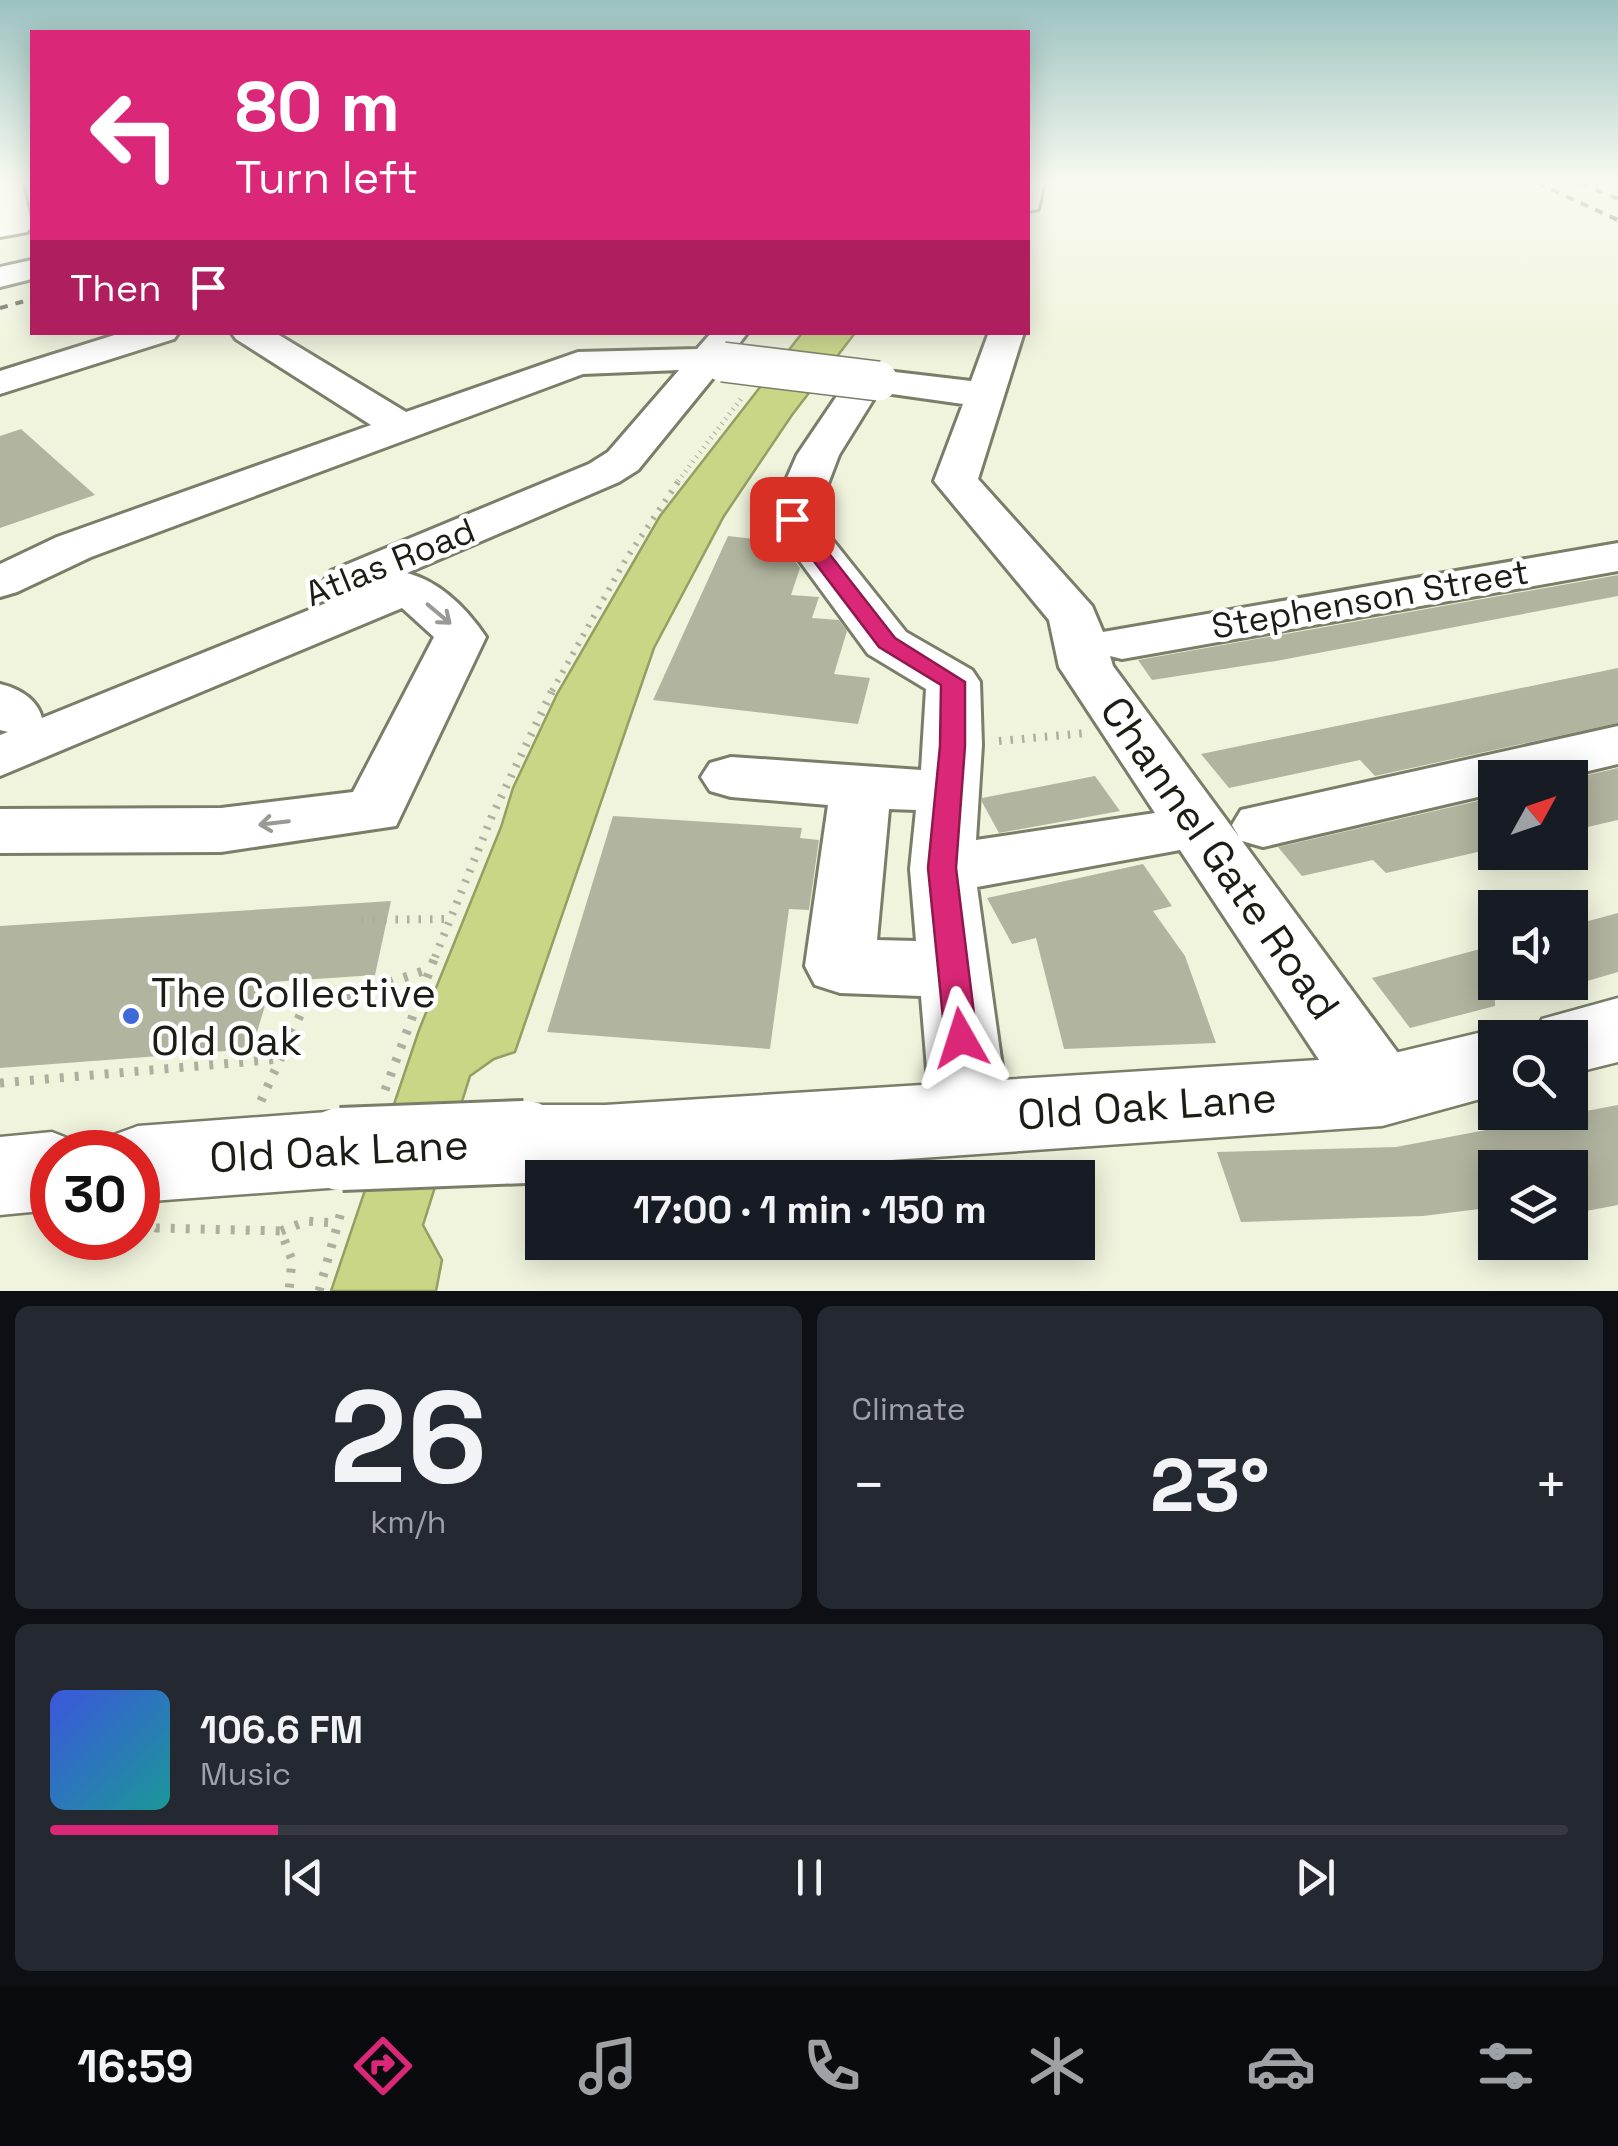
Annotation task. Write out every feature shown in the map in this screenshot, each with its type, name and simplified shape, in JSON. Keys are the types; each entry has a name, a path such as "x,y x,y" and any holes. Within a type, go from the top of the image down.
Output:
{"main road":[{"path":"1588,1038 1618,1030"},
{"name":"Old Oak Lane","path":"160,1194 525,1142 604,1142 1382,1091 1478,1066"},
{"path":"0,1176 30,1173"}],"street":[{"path":"0,276 30,270"},
{"path":"0,367 99,335"},
{"path":"0,383 152,335"},
{"path":"253,335 402,427"},
{"path":"1006,335 956,481 1098,630"},
{"path":"0,582 74,547 402,427 572,348 721,352 868,386 986,394"},
{"name":"Atlas Road","path":"4,724 604,473 623,461 721,352"},
{"path":"868,386 818,455 792,519 887,642 953,682 951,768 942,868 970,1118"},
{"name":"Stephenson Street","path":"1098,630 1618,557"},
{"path":"0,831 221,830 374,810 460,637 451,623 407,588 4,724"},
{"name":"Channel Gate Road","path":"1098,630 1086,667 1382,1091"},
{"path":"1263,824 1618,746"},
{"path":"731,777 861,788 951,768"},
{"path":"861,788 840,966 954,970"},
{"path":"942,868 1160,834"}],"path":[{"path":"319,1291 353,1164 501,791 548,695 633,543 682,470 742,398"},
{"path":"951,768 1131,729"},
{"path":"361,920 451,919"},
{"path":"262,1096 306,1002 347,997 429,969"},
{"path":"0,1083 280,1059"},
{"path":"160,1199 281,1231 307,1222 353,1164"},
{"path":"281,1231 292,1249 294,1271 289,1291"}],"shaded area":[{"path":"800,335 853,335 792,415 724,516 654,648 515,1052 494,1059 470,1076 423,1225 442,1260 436,1291 331,1291 419,1030 513,788 557,694 660,516"}],"building":[{"path":"21,429 95,495 0,528 0,436"},
{"path":"728,536 781,542 800,568 791,595 819,597 812,618 839,620 847,631 834,674 870,678 858,724 653,700"},
{"path":"1618,575 1618,596 1276,661 1152,680 1138,660"},
{"path":"1618,668 1618,723 1375,776 1360,760 1229,788 1201,754"},
{"path":"1618,768 1618,820 1588,827 1588,775"},
{"path":"1095,776 1120,811 999,833 982,802 982,798"},
{"path":"1478,801 1478,852 1386,873 1373,860 1302,876 1278,847"},
{"path":"613,816 802,828 800,838 819,840 809,910 789,909 770,1049 547,1032"},
{"path":"1143,864 1172,906 1153,911 1185,956 1216,1043 1064,1049 1036,938 1012,944 987,898"},
{"name":"The Collective Old Oak","path":"391,901 375,975 272,982 252,1049 0,1068 0,926"},
{"path":"1618,913 1618,972 1588,981 1588,921"},
{"path":"1478,950 1478,1000 1495,1000 1495,1006 1410,1028 1372,978"},
{"path":"1618,1105 1618,1205 1588,1211 1588,1150 1478,1150 1478,1209 1423,1216 1241,1222 1217,1152 1396,1147 1486,1130 1588,1130 1588,1111"}],"railway":[{"path":"0,308 30,300"}],"place":[{"name":"The Collective Old Oak","path":"131,1016"}],"route":[{"path":"792,519 887,642 953,682 942,868 961,1038"}]}
